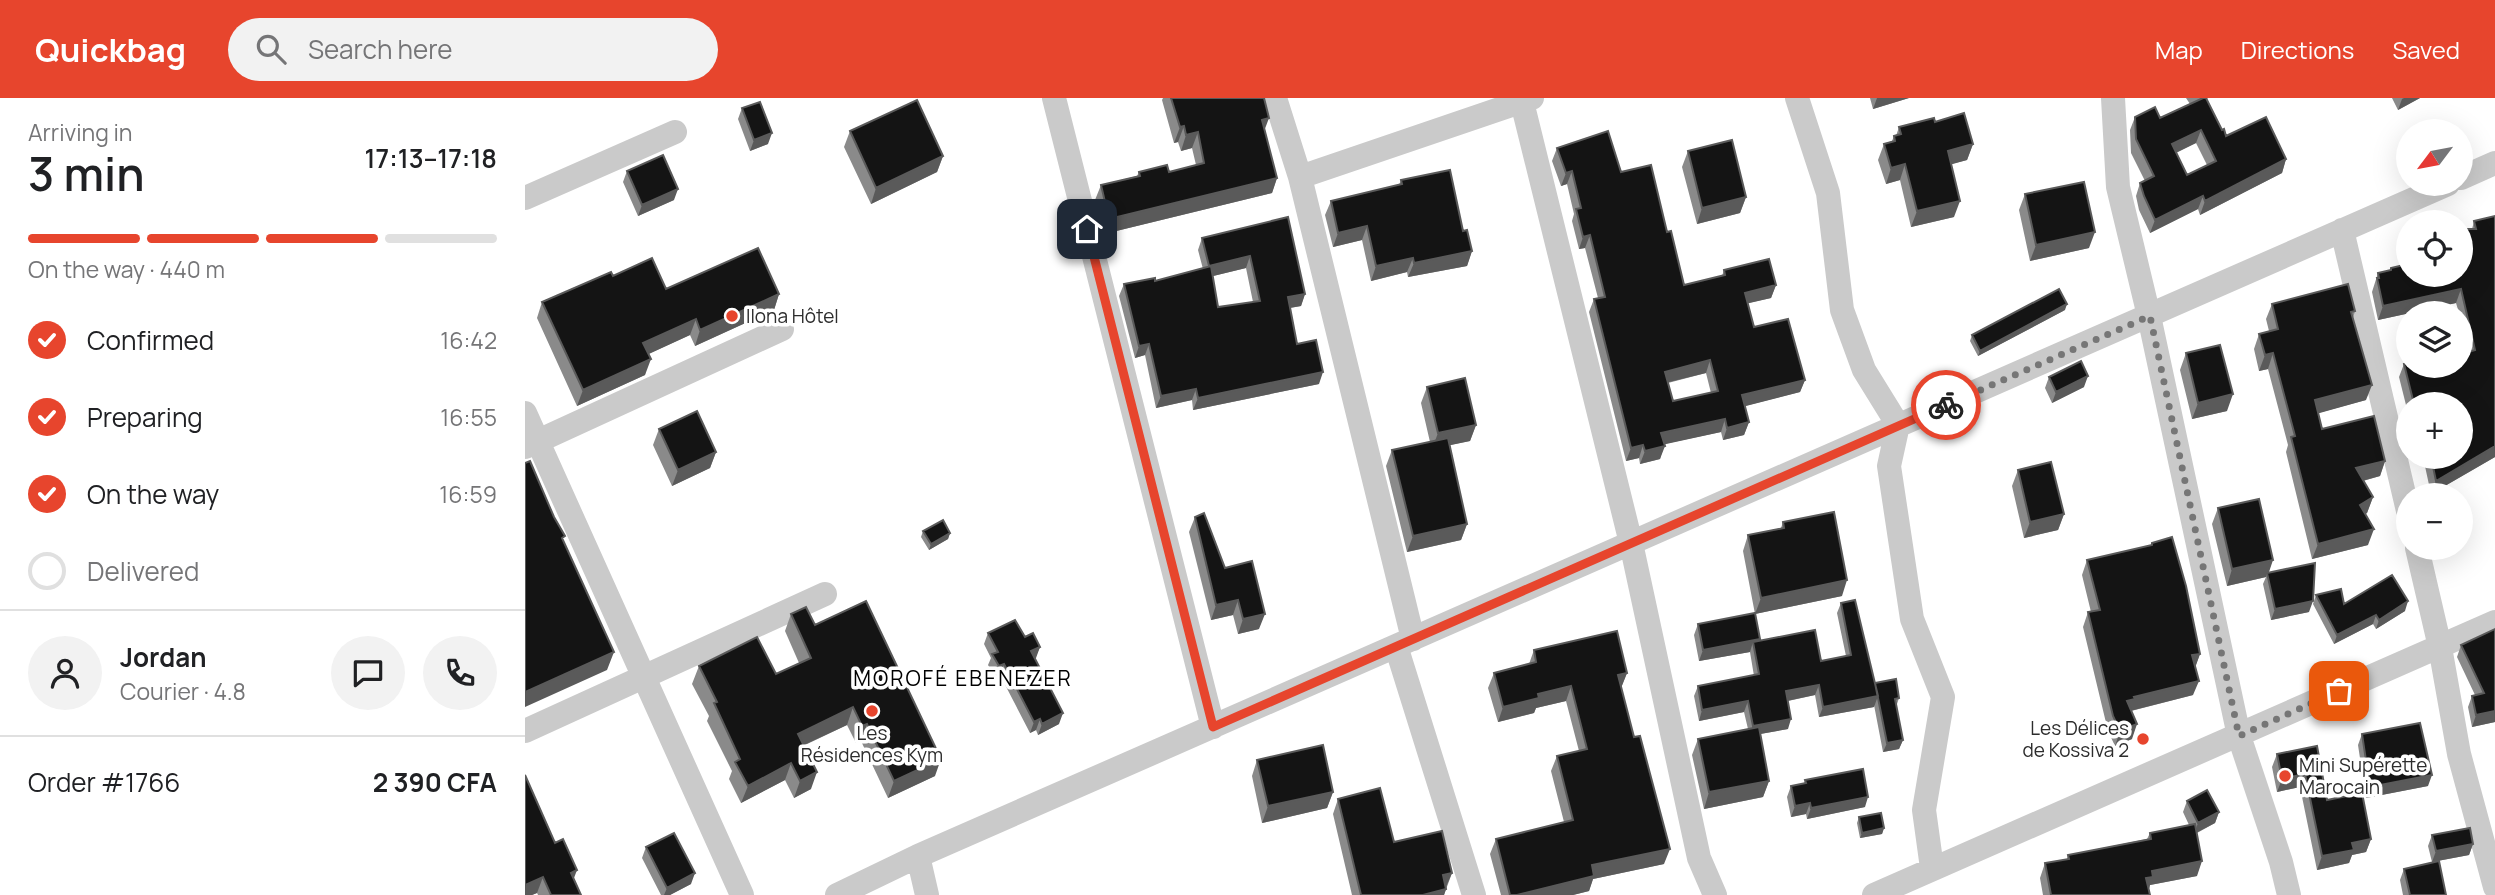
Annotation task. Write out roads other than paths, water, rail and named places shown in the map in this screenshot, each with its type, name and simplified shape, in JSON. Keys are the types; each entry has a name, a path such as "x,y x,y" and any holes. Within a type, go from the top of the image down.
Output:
{"street":[{"path":"1054,98 1213,727"},
{"path":"1275,98 1300,177 1404,642 1474,895"},
{"path":"1797,98 1828,193 1842,310 1864,370 1898,425 1889,466 1912,619 1943,697 1924,810 1932,868"},
{"path":"2113,98 2118,187 2150,316 2239,736 2281,862 2289,895"},
{"path":"1300,177 1527,100 1631,543 1699,858 1715,895"},
{"path":"525,198 675,132"},
{"path":"2473,173 2495,163"},
{"path":"837,895 918,856 2420,196"},
{"path":"2342,230 2401,483"},
{"path":"531,444 782,329"},
{"path":"525,413 531,444 644,678 742,895"},
{"path":"2420,560 2440,647 2459,754 2495,887"},
{"path":"525,731 825,594"},
{"path":"1874,895 2495,622"},
{"path":"918,856 927,895"}],"place":[{"name":"Ilona Hôtel","path":"732,316"},
{"name":"Les Résidences Kym","path":"872,711"},
{"name":"Les Délices de Kossiva 2","path":"2143,739"},
{"name":"Mini Supérette Marocain","path":"2285,776"}],"district":[{"name":"MOROFÉ EBENEZER","path":"963,679"}]}
